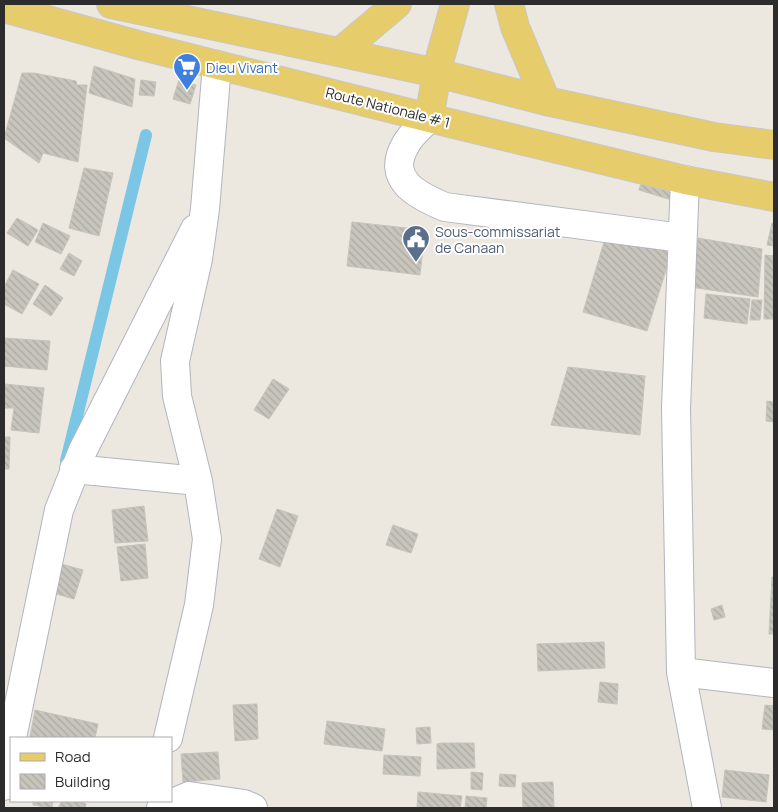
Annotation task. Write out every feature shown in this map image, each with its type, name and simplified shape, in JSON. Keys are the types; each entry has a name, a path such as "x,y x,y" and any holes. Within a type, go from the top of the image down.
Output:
{"main road":[{"path":"111,4 437,73 546,101 714,137 774,146"},
{"path":"340,52 397,4"},
{"path":"429,118 437,73 455,4"},
{"path":"509,4 515,27 546,101"},
{"name":"Route Nationale # 1","path":"4,8 217,65 429,118 685,180 774,197"}],"street":[{"path":"168,737 199,605 207,539 198,482 177,396 175,361 198,259 205,209 217,65"},
{"path":"429,118 406,142 398,161 404,182 423,198 445,207 682,238"},
{"path":"685,180 676,408 681,672 706,808"},
{"path":"11,737 59,510 74,469 205,209"},
{"path":"74,469 198,482"},
{"path":"681,672 774,683"},
{"path":"4,786 10,746"},
{"path":"161,808 189,796 244,804 253,808"}],"building":[{"path":"94,66 135,79 132,107 89,93"},
{"path":"22,73 34,73 76,81 77,85 87,85 78,162 43,153 39,163 4,138"},
{"path":"141,80 156,82 154,96 139,95"},
{"path":"179,80 196,85 190,104 173,99"},
{"path":"84,168 113,173 99,236 69,228"},
{"path":"642,179 681,192 678,202 639,190"},
{"path":"17,218 38,230 28,246 7,233"},
{"path":"352,222 425,230 420,275 347,266"},
{"path":"43,223 70,236 61,254 35,242"},
{"path":"772,223 774,223 774,246 767,245"},
{"path":"607,232 672,251 647,331 583,312"},
{"path":"698,238 762,249 758,297 690,287"},
{"path":"69,253 82,261 74,276 60,269"},
{"path":"765,255 774,256 774,319 764,319"},
{"path":"13,270 39,284 22,314 4,304 4,287"},
{"path":"45,285 63,298 51,316 33,304"},
{"path":"706,294 750,299 747,324 704,318"},
{"path":"752,300 762,300 760,320 750,320"},
{"path":"4,338 50,341 47,370 4,366"},
{"path":"568,367 645,376 640,435 551,425"},
{"path":"273,379 289,389 269,419 254,410"},
{"path":"5,384 44,388 39,433 11,430 14,408 4,408"},
{"path":"767,401 774,402 774,422 766,421"},
{"path":"4,437 10,437 9,469 4,469"},
{"path":"144,506 148,541 115,543 112,510"},
{"path":"277,509 298,516 280,567 259,559"},
{"path":"393,525 418,534 411,553 386,545"},
{"path":"145,544 148,578 121,581 117,547"},
{"path":"54,562 83,570 74,599 46,591"},
{"path":"772,577 774,577 774,634 769,634"},
{"path":"722,605 725,617 714,620 711,609"},
{"path":"604,642 605,668 538,671 537,644"},
{"path":"600,682 618,684 617,704 598,702"},
{"path":"257,704 258,739 235,741 233,705"},
{"path":"765,705 774,706 774,730 762,729"},
{"path":"35,710 98,724 95,737 30,737"},
{"path":"327,721 385,729 382,751 324,744"},
{"path":"430,727 431,743 417,744 416,728"},
{"path":"474,743 475,768 437,769 437,744"},
{"path":"218,752 220,779 183,782 181,754"},
{"path":"384,755 421,757 420,776 383,774"},
{"path":"725,770 769,775 766,802 722,797"},
{"path":"471,772 483,773 482,790 471,789"},
{"path":"500,774 516,775 515,787 499,786"},
{"path":"553,782 554,808 523,808 522,783"},
{"path":"418,792 462,796 460,808 417,808"},
{"path":"466,796 487,798 486,808 465,808"},
{"path":"33,802 53,802 52,808 33,805"},
{"path":"61,802 81,802 86,804 85,808 58,808"}],"waterway":[{"path":"66,461 146,135"}],"place":[{"name":"Dieu Vivant","path":"187,91"},
{"name":"Sous-commissariat de Canaan","path":"416,263"}]}
